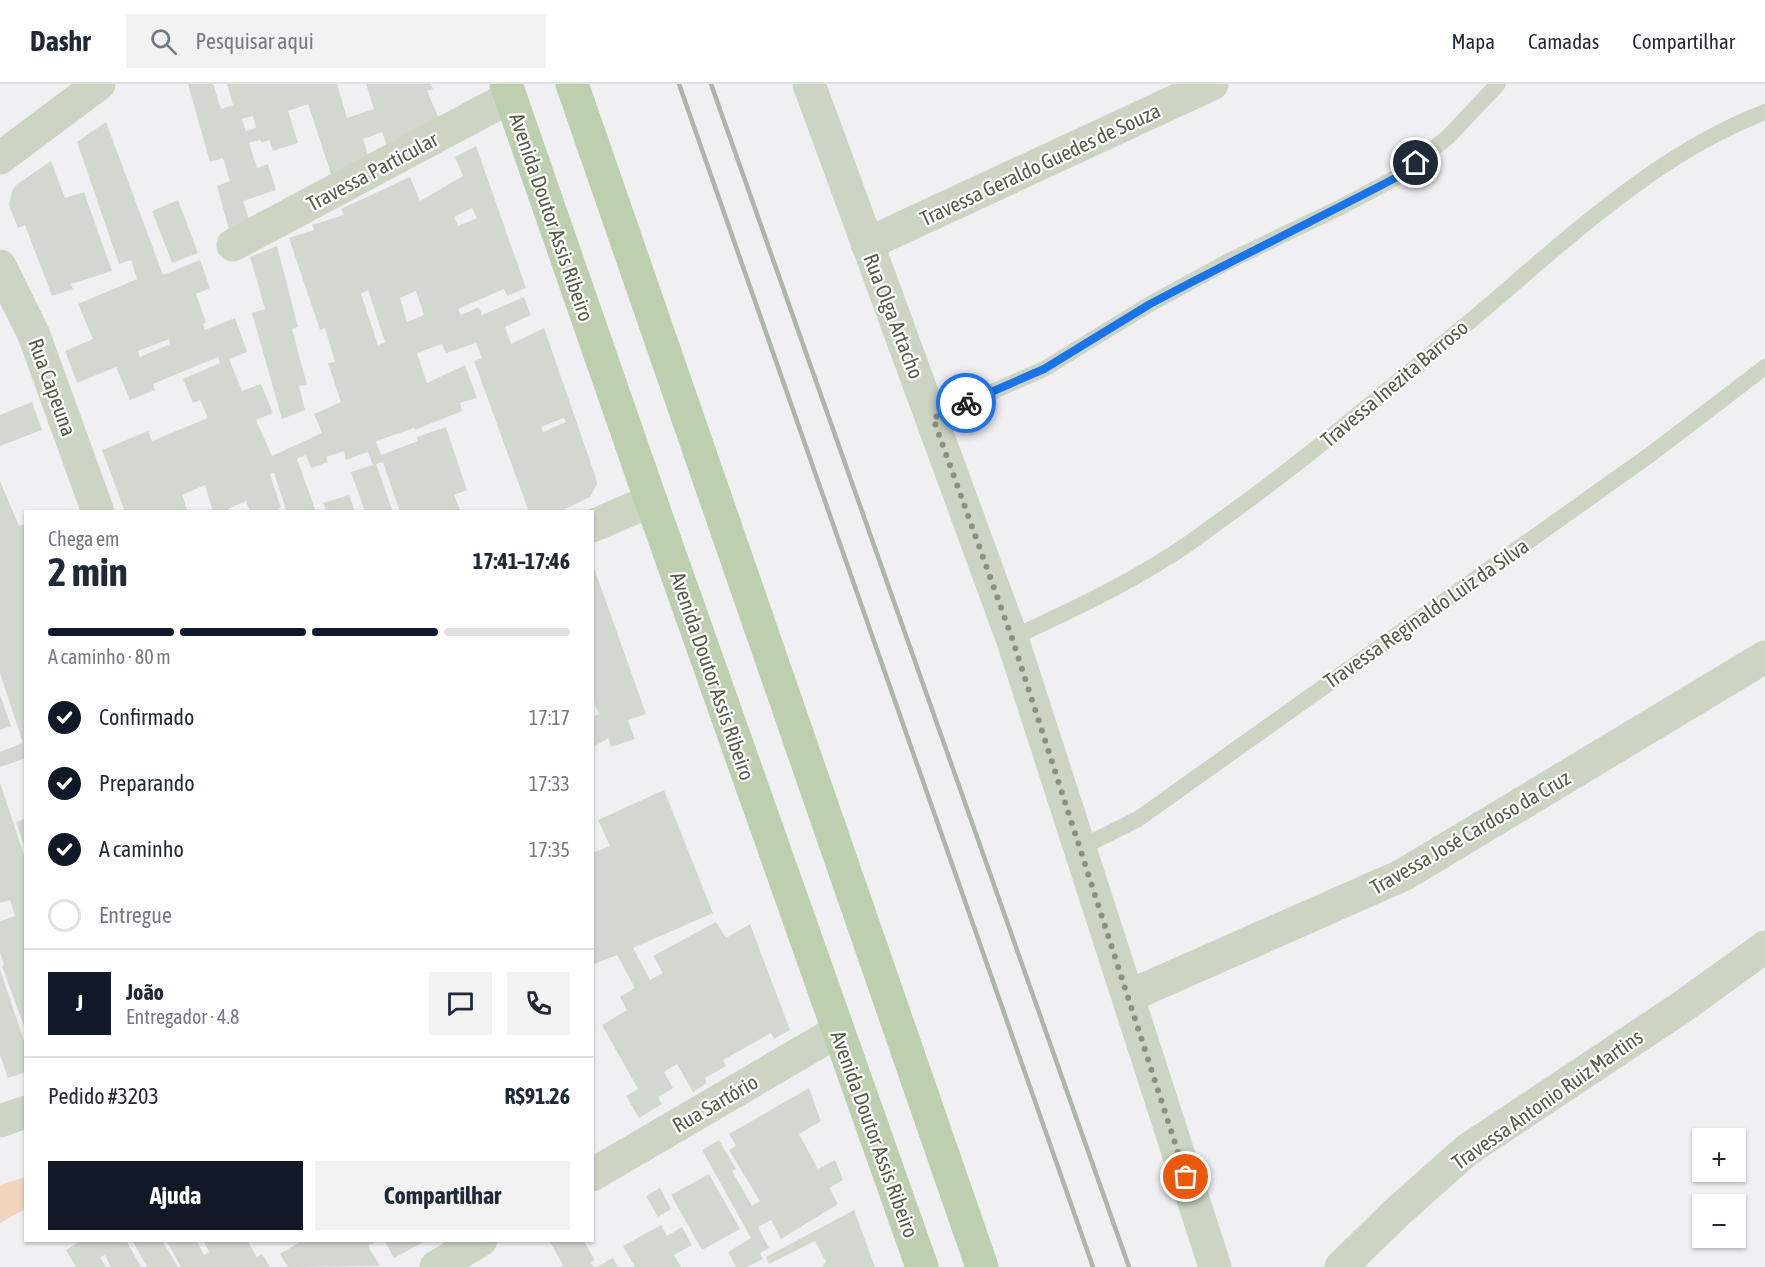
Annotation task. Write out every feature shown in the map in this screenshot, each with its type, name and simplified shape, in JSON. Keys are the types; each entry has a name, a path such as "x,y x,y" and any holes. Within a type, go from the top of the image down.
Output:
{"main road":[{"path":"572,84 982,1267"},
{"name":"Avenida Doutor Assis Ribeiro","path":"508,90 922,1267"}],"street":[{"path":"0,158 99,84"},
{"name":"Rua Olga Artacho","path":"809,84 1012,638 1215,1267"},
{"name":"Travessa Geraldo Guedes de Souza","path":"867,244 1212,84"},
{"name":"Travessa Particular","path":"233,245 508,90"},
{"name":"Rua Capeuna","path":"0,266 34,335 97,510"},
{"path":"594,525 651,501"},
{"name":"Travessa José Cardoso da Cruz","path":"1128,996 1403,875 1765,657"},
{"name":"Travessa Antonio Ruiz Martins","path":"1341,1267 1395,1214 1467,1150 1682,1007 1765,947"},
{"name":"Rua Sartório","path":"594,1174 838,1031"},
{"path":"0,1121 24,1113"},
{"path":"436,1267 478,1242"}],"lane":[{"path":"933,418 1044,369 1199,277 1399,176 1448,137 1498,84"},
{"name":"Travessa Inezita Barroso","path":"1012,638 1102,597 1179,550 1263,491 1610,204 1673,159 1742,121 1765,112"},
{"name":"Travessa Reginaldo Luiz da Silva","path":"1080,848 1138,819 1651,454 1765,367"}],"shaded area":[{"path":"24,1177 24,1210 0,1223 0,1185"}],"building":[{"path":"188,84 213,84 221,109 233,105 227,84 337,84 347,118 374,109 366,84 431,84 433,89 427,91 441,123 388,149 382,132 363,139 369,158 332,177 308,104 288,111 298,143 273,151 269,140 262,143 260,140 249,143 257,168 268,164 276,190 243,201 251,226 230,233 217,186 230,181 223,158 210,162","holes":["253,116 256,128 246,131 242,119"]},
{"path":"106,122 163,275 200,260 210,288 196,294 206,322 203,324 205,330 235,318 247,352 229,359 242,391 261,384 273,413 256,420 272,456 322,433 314,414 341,402 328,363 335,362 325,328 320,330 289,238 314,230 312,225 344,215 341,209 410,177 420,201 463,176 455,157 476,146 526,288 507,296 504,289 458,309 461,315 479,307 482,315 524,297 531,315 505,327 511,344 544,328 597,484 590,497 563,510 528,510 474,361 482,358 476,343 446,353 442,344 417,353 427,383 465,365 477,398 460,403 462,411 415,430 414,428 376,441 381,455 418,441 417,437 446,427 467,490 454,495 460,510 399,510 383,462 376,464 392,510 364,510 351,472 373,465 368,452 346,460 344,451 326,457 328,462 311,468 306,455 297,459 315,510 286,510 274,473 270,474 281,508 278,510 249,510 246,501 228,510 212,510 205,485 182,495 187,510 124,510 102,450 148,431 152,441 208,418 200,400 193,403 183,379 220,363 218,357 153,384 155,390 130,400 116,367 77,383 65,351 93,339 78,304 137,279 131,260 119,264 77,142","holes":["472,208 477,218 458,226 454,217","368,290 385,342 378,345 361,294","416,291 424,315 407,322 400,298","169,339 170,344 140,357 138,351","564,418 566,422 543,432 541,427"]},
{"path":"51,161 65,198 84,192 112,271 71,284 73,289 52,296 25,225 18,228 9,205 16,185"},
{"path":"178,200 198,253 172,263 152,211"},
{"path":"277,246 298,327 292,329 307,385 299,386 305,410 282,419 252,313 265,309 250,257"},
{"path":"32,402 42,430 0,446 0,415"},
{"path":"0,481 19,526 24,525 24,759 0,767 0,752 23,743 0,673"},
{"path":"349,495 354,510 326,510 323,503"},
{"path":"594,568 646,714 628,720 635,739 611,747 608,738 594,747 594,716 599,714 594,702"},
{"path":"0,695 11,726 0,730"},
{"path":"0,783 24,855 24,1026 2,966 4,965 0,952 0,921 15,916 10,900 0,903"},
{"path":"664,790 713,913 633,948 650,980 663,973 653,956 716,922 726,938 750,924 790,1030 774,1039 771,1033 723,1060 726,1066 705,1078 707,1083 693,1092 677,1064 664,1072 673,1088 658,1097 662,1104 639,1118 626,1096 638,1089 602,1025 627,1010 620,997 635,988 617,955 594,964 594,852 610,846 598,820"},
{"path":"24,819 24,845 16,822"},
{"path":"0,969 24,1041 24,1073 8,1078 0,1055"},
{"path":"809,1088 821,1121 799,1134 818,1169 835,1160 843,1180 829,1188 838,1204 781,1239 771,1220 758,1227 769,1248 760,1253 763,1259 747,1267 736,1267 728,1252 751,1238 702,1150 719,1140 736,1169 732,1171 752,1206 760,1201 729,1150 736,1146 729,1134"},
{"path":"709,1174 740,1229 702,1250 671,1195"},
{"path":"660,1188 671,1209 658,1217 646,1196"},
{"path":"854,1210 875,1267 822,1267 826,1262 815,1241 769,1264 766,1257"},
{"path":"661,1225 667,1236 682,1227 692,1245 674,1255 681,1267 635,1267 623,1246"},
{"path":"79,1242 127,1242 141,1267 111,1267 105,1255 100,1257 106,1267 76,1267 66,1250"},
{"path":"133,1242 163,1242 178,1267 147,1267"},
{"path":"167,1242 197,1242 204,1255 209,1252 204,1242 248,1242 257,1257 262,1254 270,1267 181,1267"},
{"path":"300,1242 373,1242 368,1246 380,1266 288,1267 280,1254"},
{"path":"385,1242 423,1242 394,1258"},
{"path":"550,1242 584,1242 595,1260 591,1263 594,1267 560,1267 563,1265"},
{"path":"613,1258 618,1267 597,1267"}],"railway":[{"path":"679,84 1093,1267"},
{"path":"711,84 1129,1267"}],"way so far":[{"path":"966,403 933,418 1012,638 1186,1177"}],"route":[{"path":"966,403 1044,369 1150,304 1229,261 1341,207 1399,176 1416,163"}]}
